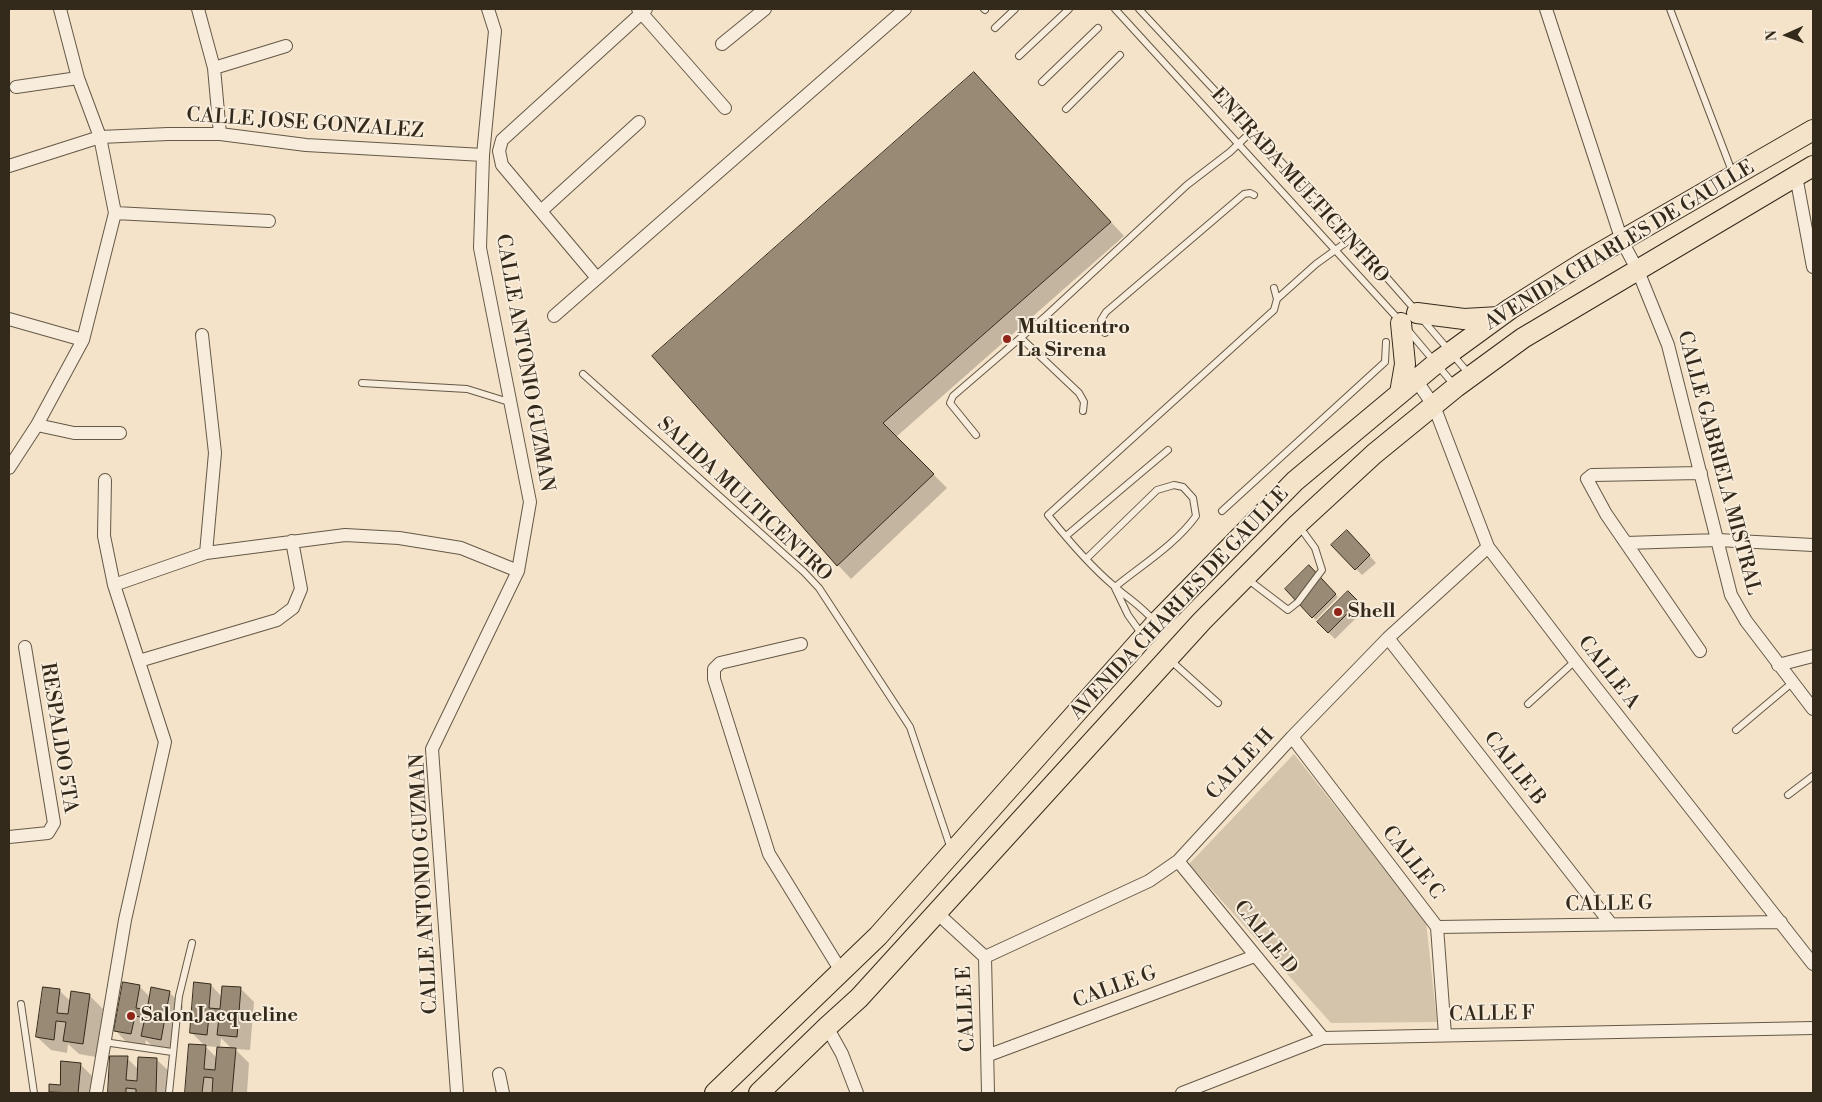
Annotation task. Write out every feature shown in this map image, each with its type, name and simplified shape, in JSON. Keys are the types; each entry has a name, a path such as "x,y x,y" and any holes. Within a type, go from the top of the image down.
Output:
{"main road":[{"name":"AVENIDA CHARLES DE GAULLE","path":"715,1093 878,936 1150,630 1296,481 1444,357 1499,317 1622,241 1813,130"},
{"name":"AVENIDA CHARLES DE GAULLE","path":"759,1093 860,998 1168,658 1298,524 1374,454 1463,382 1523,338 1805,171"},
{"path":"1400,393 1405,364 1409,318 1464,319 1499,317"},
{"path":"974,871 968,875 962,873 958,867 975,846 978,838 975,828"},
{"path":"931,878 946,874 951,882 937,913"}],"street":[{"path":"9,468 37,425 83,340 115,213 100,137 78,78 60,9"},
{"path":"198,9 214,68 220,134"},
{"name":"CALLE ANTONIO GUZMAN","path":"457,1093 432,749 518,571 530,502 480,248 483,155 495,31 488,9"},
{"path":"722,44 765,9"},
{"path":"554,316 905,9"},
{"name":"CALLE GABRIELA MISTRAL","path":"1548,9 1622,241 1638,271 1668,345 1731,595 1743,616 1778,665 1813,709"},
{"path":"597,278 502,165 500,151 502,140 642,10 725,108"},
{"path":"214,68 286,46"},
{"path":"16,87 78,78"},
{"path":"541,211 639,122"},
{"name":"CALLE JOSE GONZALEZ","path":"9,166 100,137 220,134 306,145 483,155"},
{"path":"1805,171 1813,267"},
{"path":"115,213 270,221"},
{"path":"9,319 83,340"},
{"path":"202,335 215,453 206,553"},
{"name":"CALLE A","path":"1416,380 1434,406 1488,546 1575,661 1813,964"},
{"path":"37,425 74,433 120,433"},
{"path":"1700,651 1597,500 1588,483 1588,477 1592,475 1701,473"},
{"path":"96,1093 125,920 165,742 114,585 104,536 105,480"},
{"path":"114,585 206,553 345,534 399,538 461,548 518,571"},
{"path":"1626,543 1718,540 1813,545"},
{"path":"139,661 277,620 293,608 301,589 292,542"},
{"name":"CALLE H","path":"985,957 1149,881 1178,861 1292,736 1388,638 1488,546"},
{"name":"CALLE B","path":"1388,638 1611,924"},
{"path":"801,644 720,663 714,669 714,679 769,854 841,971"},
{"name":"RESPALDO 5TA","path":"9,837 48,833 54,823 25,647"},
{"path":"1778,665 1813,656"},
{"name":"CALLE C","path":"1292,736 1437,927 1444,1035"},
{"name":"CALLE D","path":"1178,861 1323,1038"},
{"name":"CALLE E","path":"937,913 985,957 988,1093"},
{"name":"CALLE G","path":"1437,927 1781,922"},
{"name":"CALLE G","path":"988,1055 1255,956"},
{"path":"827,1027 842,1054 858,1093"},
{"name":"CALLE F","path":"1182,1093 1323,1038 1813,1028"},
{"path":"499,1074 503,1093"}],"lane":[{"path":"995,28 1015,9"},
{"path":"1019,56 1069,9"},
{"name":"ENTRADA MULTICENTRO","path":"1116,9 1337,250 1409,318 1444,357 1463,382"},
{"name":"ENTRADA MULTICENTRO","path":"1139,9 1352,238 1409,318 1444,357 1463,382"},
{"path":"1670,9 1733,175"},
{"path":"1042,82 1098,28"},
{"path":"1066,109 1120,55"},
{"path":"976,435 950,403 953,396 1021,338 1186,185 1230,152 1252,132"},
{"path":"1105,333 1101,320 1106,312 1244,194 1250,193 1254,195"},
{"path":"1277,299 1352,238"},
{"path":"1150,630 1138,603 1115,587 1086,559 1048,515 1274,310 1277,299 1274,288"},
{"path":"1021,338 1080,393 1084,402 1084,411"},
{"path":"1222,511 1385,362 1386,342"},
{"name":"SALIDA MULTICENTRO","path":"583,374 804,572 819,588 910,727 952,854"},
{"path":"362,383 467,389 509,402"},
{"path":"1066,536 1168,450"},
{"path":"1086,559 1157,490 1174,485 1183,487 1193,498 1196,516 1164,548 1115,587"},
{"path":"1246,577 1288,610 1298,602 1322,570 1315,548 1298,524"},
{"path":"1115,587 1128,615 1150,630"},
{"path":"1168,658 1218,703"},
{"path":"1528,704 1575,661"},
{"path":"1736,730 1793,682"},
{"path":"1788,795 1813,776"},
{"path":"169,1093 179,996 192,943"},
{"path":"21,1004 34,1093"},
{"path":"104,1042 172,1052"}],"shaded area":[{"path":"1294,754 1426,922 1437,1022 1331,1023 1189,864"}],"building":[{"path":"974,72 1111,222 883,423 934,474 837,566 652,356"},
{"name":"Shell","path":"1347,530 1370,555 1355,570 1331,545"},
{"path":"1309,565 1336,594 1312,618 1285,589"},
{"name":"Shell","path":"1348,591 1359,602 1328,633 1317,622"},
{"path":"123,982 140,985 136,1008 147,1010 151,987 170,991 161,1040 141,1036 145,1018 135,1016 131,1034 114,1031"},
{"path":"194,982 211,984 209,1008 220,1009 222,986 241,987 237,1037 217,1035 219,1017 209,1016 207,1035 190,1033"},
{"path":"43,987 60,989 57,1013 68,1014 71,991 90,994 83,1044 63,1041 66,1022 56,1021 54,1040 36,1037"},
{"path":"189,1044 206,1045 204,1069 215,1070 217,1047 236,1048 232,1093 212,1093 213,1078 204,1077 202,1093 185,1093"},
{"path":"110,1056 128,1056 126,1080 137,1081 138,1057 157,1058 156,1093 136,1093 136,1089 126,1088 126,1093 108,1093"},
{"path":"61,1061 81,1063 78,1093 49,1092 49,1084 60,1085"}],"place":[{"name":"Multicentro La Sirena","path":"1007,339"},
{"name":"Shell","path":"1338,612"},
{"name":"Salon Jacqueline","path":"131,1016"}]}
